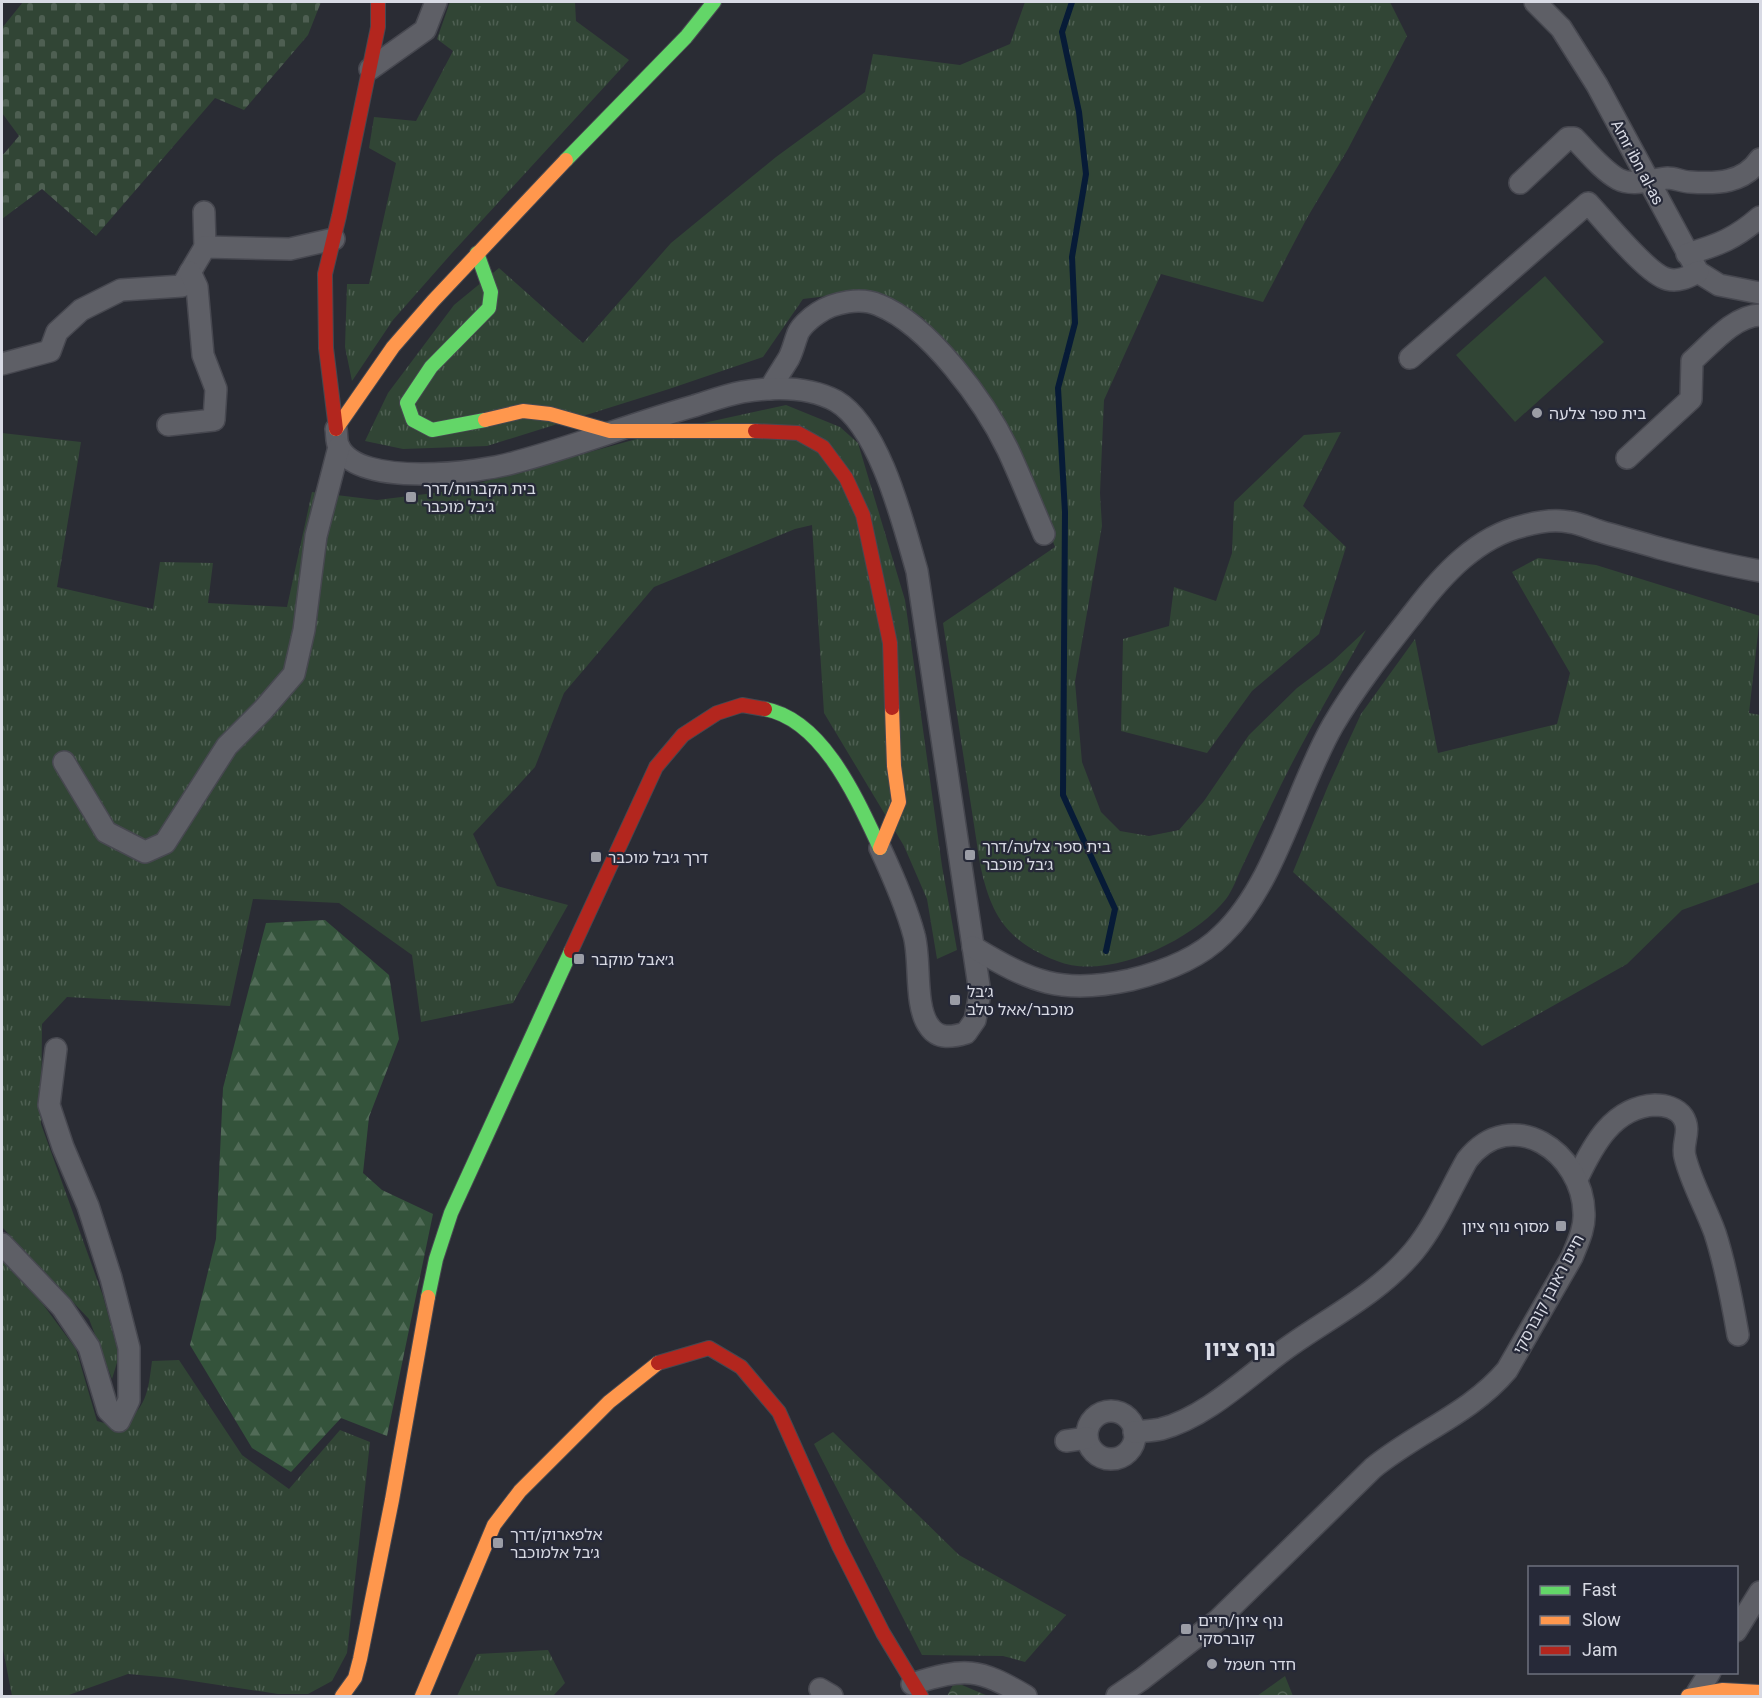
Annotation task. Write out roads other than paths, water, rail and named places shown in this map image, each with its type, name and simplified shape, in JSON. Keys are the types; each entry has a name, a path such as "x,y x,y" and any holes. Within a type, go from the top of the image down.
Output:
{"street":[{"path":"64,762 106,832 145,852 165,843 227,746 263,710 294,674 304,630 316,536 337,438 326,348 326,274 370,69 378,27 378,2"},
{"path":"370,69 425,30 436,2"},
{"path":"337,438 393,347 530,196 686,37 714,2"},
{"name":"Amr ibn al-as","path":"1535,2 1561,28 1597,85 1693,263"},
{"path":"1520,183 1568,138 1574,138 1599,164 1618,179 1637,183 1671,178 1688,182 1716,183 1741,178 1761,159"},
{"path":"1410,358 1588,203 1652,270 1666,279 1682,280 1693,263 1742,233 1761,217"},
{"path":"2,364 50,351 57,332 81,310 121,290 182,286 205,247 204,212"},
{"path":"205,247 290,249 334,239"},
{"path":"477,253 491,292 489,308 431,367 407,403 413,420 432,430 523,411 550,414 610,431 739,430 798,433 823,447 846,478 863,514 890,643 894,766 900,802 880,848"},
{"path":"1693,263 1719,285 1761,293"},
{"path":"168,424 214,420 216,389 203,355 197,287 190,272"},
{"path":"770,388 789,358 797,334 817,313 830,306 853,301 877,303 899,315 926,338 954,367 1007,448 1044,534"},
{"path":"1627,458 1690,399 1692,360 1738,321 1750,316 1761,315"},
{"path":"337,438 353,461 370,470 425,475 514,463 740,392 770,388 812,392 836,402 858,421 872,445 896,503 917,571 980,993 975,1020 966,1034 949,1038 938,1034 928,1026 922,1009 915,936 897,884 861,807 833,760 798,722 774,711 742,705 717,713 683,735 656,766 451,1213 440,1244 429,1291 386,1534 360,1659 355,1678 342,1696"},
{"path":"973,947 1012,970 1047,984 1078,987 1153,975 1190,958 1222,936 1246,908 1264,876 1333,725 1370,669 1428,593 1455,565 1478,546 1498,535 1521,526 1545,522 1569,522 1696,558 1761,571"},
{"path":"2,1244 62,1307 89,1347 108,1410 119,1420 129,1400 129,1348 111,1278 88,1206 63,1147 50,1104 56,1049"},
{"path":"1576,1179 1607,1128 1624,1113 1642,1106 1658,1105 1673,1108 1683,1117 1688,1131 1684,1155 1715,1233 1728,1274 1738,1335"},
{"name":"חיים ראובן קוברסקי","path":"1117,1696 1218,1620 1373,1467 1395,1450 1465,1409 1495,1385 1508,1370 1580,1239 1584,1212 1576,1179 1561,1159 1547,1146 1526,1135 1509,1134 1489,1140 1473,1152 1467,1160 1430,1229 1414,1252 1375,1290 1293,1344 1232,1391 1185,1420 1161,1428 1134,1432"},
{"path":"422,1696 494,1526 520,1491 609,1402 659,1363 709,1348 741,1367 779,1412 839,1546 883,1633 917,1690 951,1673 979,1673 1026,1696"},
{"path":"1104,1413 1124,1415 1134,1432 1130,1449 1117,1458 1104,1458 1097,1455 1088,1445 1076,1440 1095,1417 1104,1413"},
{"path":"1738,1629 1761,1592"},
{"path":"1693,1695 1709,1674"},
{"path":"1693,1695 1723,1689 1761,1692"}],"waterway":[{"path":"1072,2 1062,32 1079,112 1086,174 1072,257 1075,323 1058,388 1065,512 1063,795 1115,909 1106,951"}],"place":[{"name":"בית ספר צלעה","path":"1537,413"},
{"name":"בית הקברות/דרך ג׳בל מוכבר","path":"411,497"},
{"name":"בית ספר צלעה/דרך ג׳בל מוכבר","path":"970,855"},
{"name":"דרך ג׳בל מוכבר","path":"596,857"},
{"name":"ג׳אבל מוקבר","path":"579,959"},
{"name":"ג׳בל מוכבר/אאל טלב","path":"955,1000"},
{"name":"מסוף נוף ציון","path":"1561,1226"},
{"name":"אלפארוק/דרך ג׳בל אלמוכבר","path":"498,1543"},
{"name":"נוף ציון/חיים קוברסקי","path":"1186,1629"},
{"name":"חדר חשמל","path":"1212,1664"}],"district":[{"name":"נוף ציון","path":"1240,1348"}]}
